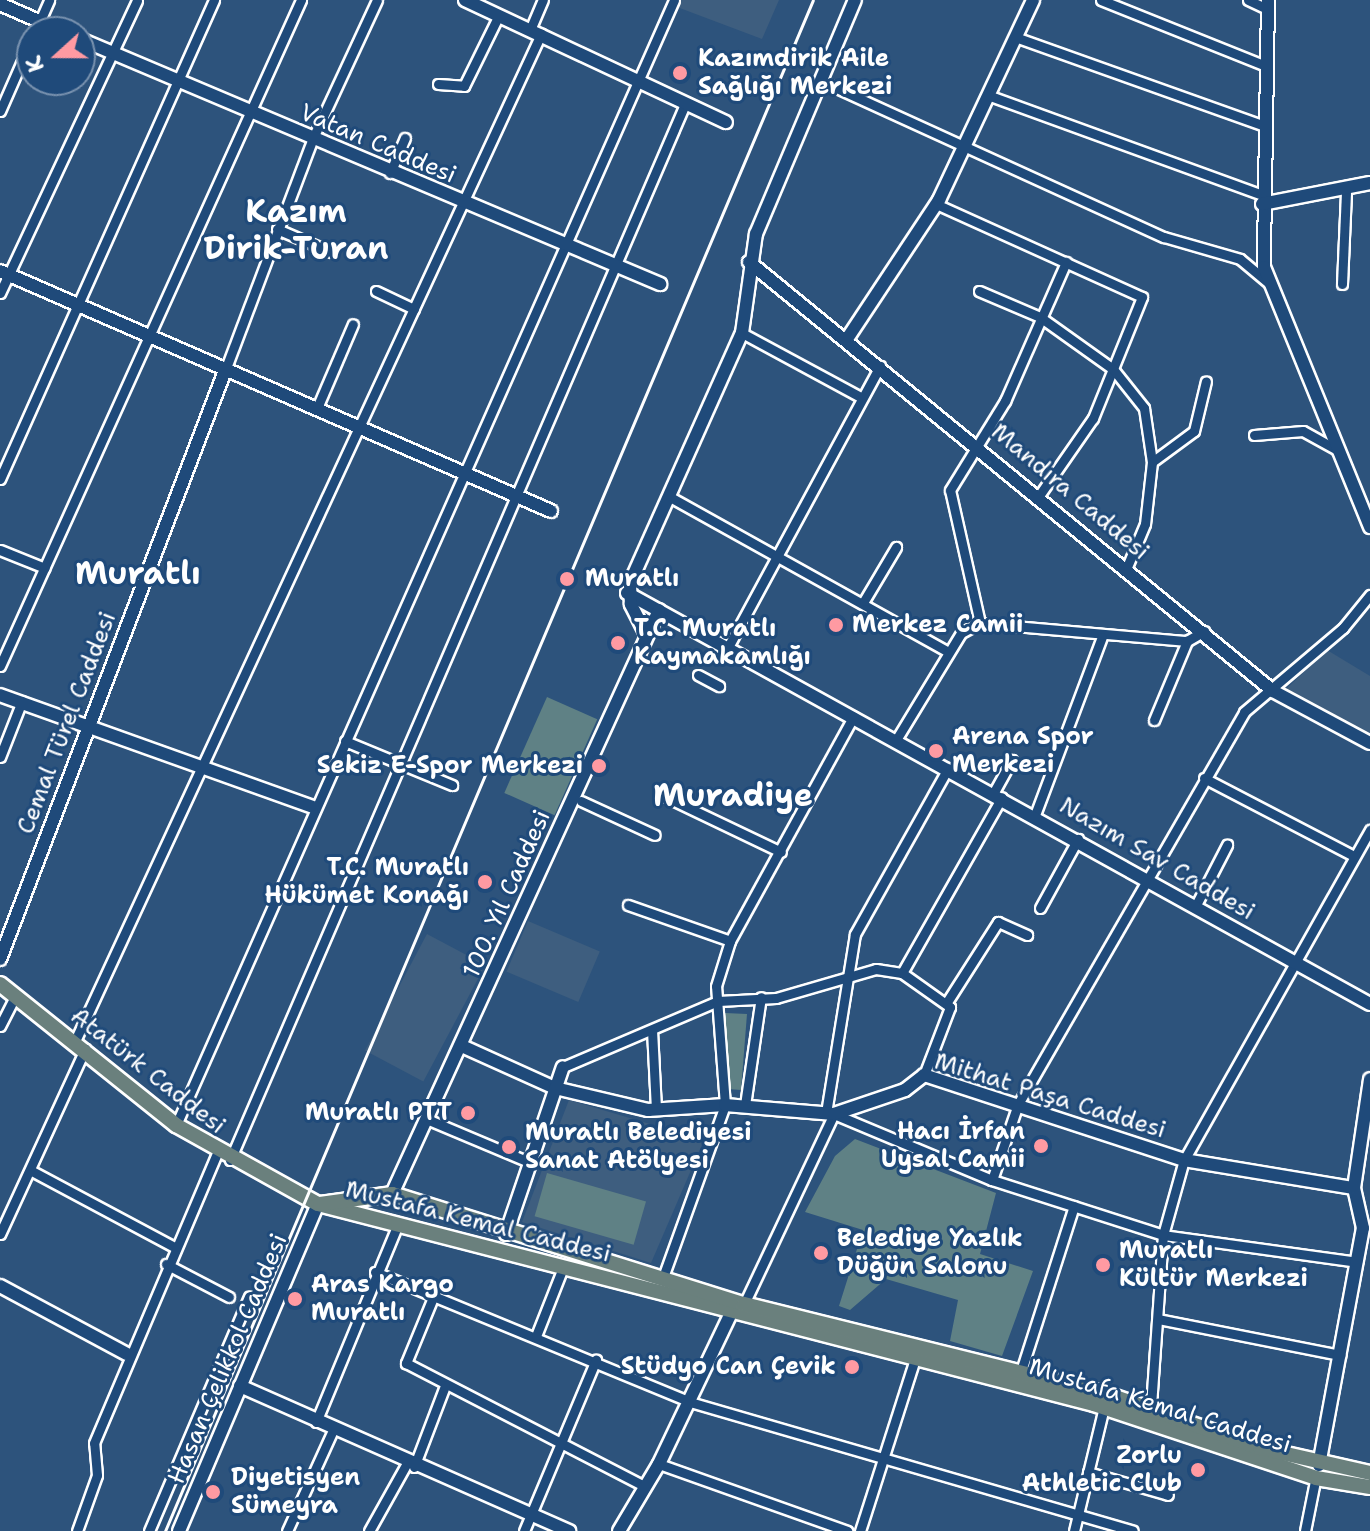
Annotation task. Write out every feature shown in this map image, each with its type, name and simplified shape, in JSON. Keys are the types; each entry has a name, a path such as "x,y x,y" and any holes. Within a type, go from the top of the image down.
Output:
{"main road":[{"name":"Atatürk Caddesi","path":"0,984 80,1045 176,1125 224,1157 318,1204"},
{"name":"Mustafa Kemal Caddesi","path":"318,1204 376,1193 398,1196 506,1234 939,1358 1370,1487"},
{"path":"369,1216 376,1193"},
{"path":"398,1196 398,1224"},
{"name":"Mustafa Kemal Caddesi","path":"318,1204 564,1265 731,1313 850,1335 915,1359 939,1358 1021,1371 1151,1406 1317,1471 1370,1473"},
{"path":"731,1313 744,1304"}],"street":[{"path":"0,293 4,272 114,54 137,0"},
{"path":"0,479 175,81 214,0"},
{"path":"0,666 151,336 247,112 301,0"},
{"path":"226,368 312,140 377,0"},
{"path":"465,0 726,122"},
{"path":"0,1234 204,764 464,205 536,32 543,0"},
{"path":"176,1125 313,807 466,473 563,244 674,0"},
{"path":"646,634 629,588 742,333 749,262 855,0"},
{"path":"847,339 936,204 993,97 1033,0"},
{"path":"1101,0 1266,66"},
{"path":"1248,0 1268,4 1262,199 1270,284 1370,527"},
{"path":"0,4 19,16"},
{"path":"438,84 464,86 499,15"},
{"path":"1018,38 1265,126"},
{"name":"Vatan Caddesi","path":"96,46 464,205 660,284"},
{"path":"0,111 16,74"},
{"path":"821,81 1164,237 1240,259 1270,284"},
{"path":"993,97 1262,199 1346,193 1370,183"},
{"path":"77,1531 97,1475 94,1443 127,1354 174,1247 224,1157 400,764 685,104"},
{"path":"390,173 405,138"},
{"path":"1342,284 1346,193"},
{"path":"936,204 1142,297 1113,369 1072,456 1038,497"},
{"path":"277,229 331,252"},
{"name":"Mandıra Caddesi","path":"749,262 977,443 1273,691 1370,743"},
{"path":"980,623 971,568 949,507 950,490 1005,401 1066,262"},
{"path":"4,272 363,426 551,511"},
{"path":"376,291 414,309"},
{"path":"979,291 1040,317 1113,369 1144,408 1152,462 1145,524 1127,567"},
{"path":"317,408 353,324"},
{"path":"742,333 862,398"},
{"path":"727,649 776,551 880,366"},
{"name":"Cemal Türel Caddesi","path":"0,959 226,368"},
{"path":"1152,462 1194,431 1206,381"},
{"path":"1254,435 1303,431 1342,453"},
{"path":"670,497 776,551 948,652"},
{"path":"864,601 896,547"},
{"path":"0,550 45,568"},
{"name":"Nazım Sav Caddesi","path":"629,588 659,610 727,649 1035,815 1370,1004"},
{"path":"992,1180 1018,1104 1145,876 1244,712 1273,691 1370,595"},
{"name":"100. Yıl Caddesi","path":"398,1196 429,1120 659,610"},
{"path":"896,740 948,652 980,623 1102,637 1187,641 1204,631"},
{"path":"1035,815 1102,637"},
{"path":"1154,720 1187,641"},
{"path":"698,675 719,686"},
{"path":"0,695 92,723 313,807"},
{"path":"0,757 22,701"},
{"path":"662,1280 725,1105 718,1001 730,941 853,717"},
{"path":"345,741 452,785"},
{"path":"902,973 998,795 1012,760"},
{"path":"744,1304 830,1114 855,934 948,768"},
{"path":"1204,778 1354,856"},
{"path":"668,798 781,852"},
{"path":"581,801 655,835"},
{"path":"1151,1406 1163,1235 1184,1160 1370,830"},
{"path":"1040,908 1078,839"},
{"path":"1196,905 1227,845"},
{"path":"628,905 730,941"},
{"path":"924,1075 949,1005 998,922 1027,935"},
{"path":"506,1234 563,1067 718,1001 761,997 848,974 902,973 949,1005"},
{"path":"0,1026 15,996"},
{"path":"745,1105 761,997"},
{"path":"652,1030 656,1110"},
{"name":"Mithat Paşa Caddesi","path":"464,1047 555,1088 656,1110 745,1105 830,1114 905,1090 924,1075 1184,1160 1354,1188"},
{"path":"1305,1531 1365,1211 1354,1188 1370,1079"},
{"path":"830,1114 992,1180 1163,1235 1357,1262"},
{"path":"429,1120 529,1162"},
{"path":"30,1170 174,1247"},
{"name":"Hasan Çelikkol Caddesi","path":"179,1531 318,1204"},
{"path":"1021,1371 1074,1206"},
{"path":"316,1422 375,1272 398,1224"},
{"path":"166,1264 229,1297"},
{"path":"536,1336 564,1265"},
{"path":"375,1272 596,1360 690,1402 1077,1518 1133,1531"},
{"path":"0,1286 127,1354"},
{"path":"434,1295 406,1363 445,1386 644,1486"},
{"path":"149,1531 249,1296"},
{"path":"619,1531 659,1464 731,1313"},
{"path":"1158,1319 1340,1355"},
{"path":"860,1531 915,1359"},
{"path":"524,1531 556,1441 596,1360"},
{"path":"240,1386 410,1465 569,1531"},
{"path":"369,1531 410,1465 445,1386"},
{"path":"1074,1531 1104,1407"},
{"path":"287,1531 333,1430"},
{"path":"659,1464 847,1531"},
{"path":"1088,1472 1168,1495"}],"shaded area":[{"path":"680,0 779,0 762,39 677,7"},
{"path":"1327,650 1370,676 1370,737 1284,691"},
{"path":"528,921 600,951 578,1002 507,972"},
{"path":"427,934 485,965 423,1082 365,1051"},
{"path":"569,1100 704,1140 651,1263 522,1222"}],"green space":[{"path":"547,697 597,719 555,815 504,793"},
{"path":"725,1013 747,1014 741,1090 727,1089"},
{"path":"855,1139 996,1193 980,1254 1033,1271 1002,1356 950,1341 958,1300 886,1279 850,1310 839,1306 863,1230 805,1212 835,1156"},
{"path":"547,1173 646,1201 634,1245 535,1216"}],"railway":[{"path":"165,1531 813,0"}],"place":[{"name":"Kazımdirik Aile Sağlığı Merkezi","path":"680,73"},
{"name":"Muratlı","path":"567,579"},
{"name":"Merkez Camii","path":"836,625"},
{"name":"T.C. Muratlı Kaymakamlığı","path":"618,643"},
{"name":"Arena Spor Merkezi","path":"936,751"},
{"name":"Sekiz E-Spor Merkezi","path":"599,766"},
{"name":"T.C. Muratlı Hükümet Konağı","path":"485,882"},
{"name":"Muratlı PTT","path":"468,1113"},
{"name":"Hacı İrfan Uysal Camii","path":"1041,1146"},
{"name":"Muratlı Belediyesi Sanat Atölyesi","path":"509,1147"},
{"name":"Belediye Yazlık Düğün Salonu","path":"821,1253"},
{"name":"Muratlı Kültür Merkezi","path":"1103,1265"},
{"name":"Aras Kargo Muratlı","path":"295,1299"},
{"name":"Stüdyo Can Çevik","path":"852,1367"},
{"name":"Zorlu Athletic Club","path":"1198,1470"},
{"name":"Diyetisyen Sümeyra","path":"213,1492"}],"district":[{"name":"Kazım Dirik-Turan","path":"296,230"},
{"name":"Muratlı","path":"138,573"},
{"name":"Muradiye","path":"733,795"}]}
